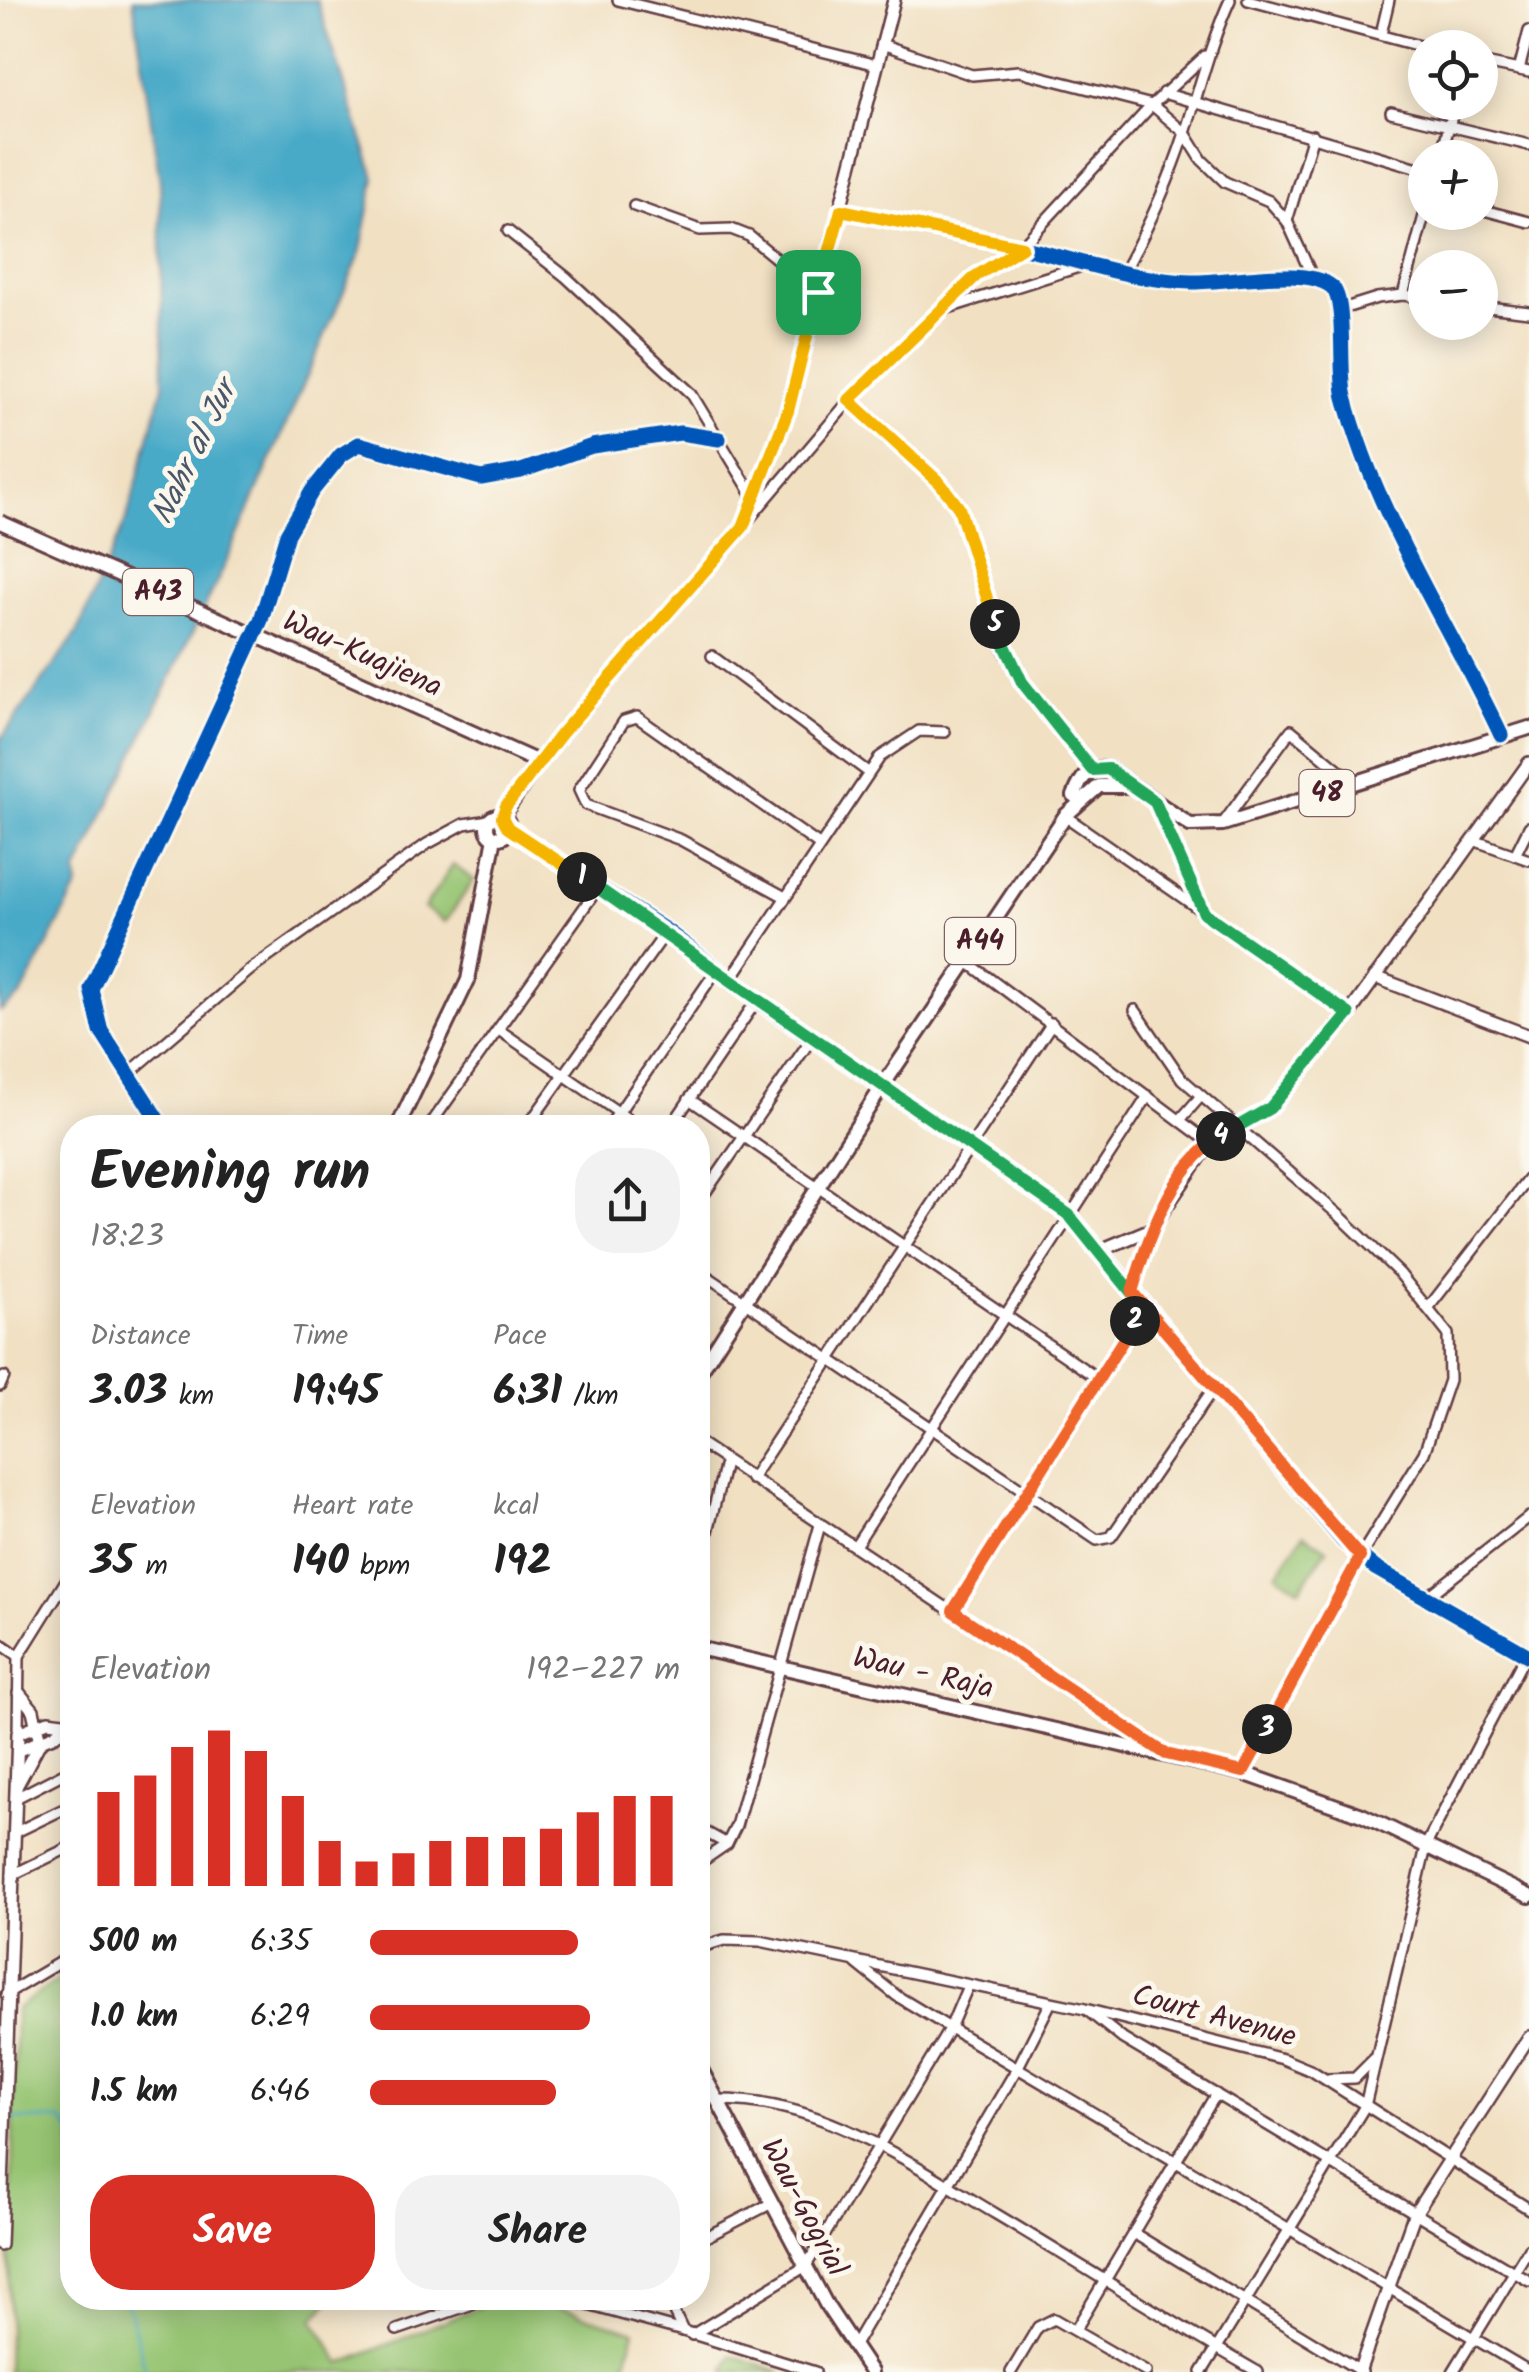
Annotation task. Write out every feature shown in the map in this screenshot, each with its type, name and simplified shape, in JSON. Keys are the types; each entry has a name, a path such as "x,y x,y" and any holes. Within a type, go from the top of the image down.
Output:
{"main road":[{"name":"Wau-Kuajiena","path":"0,522 538,762"},
{"name":"48","path":"1132,786 1190,825 1222,824 1529,728"},
{"path":"403,1115 468,980 495,837 488,830 500,822 538,762"},
{"path":"1092,770 1108,769 1132,786"},
{"name":"A44","path":"710,1356 882,1087 1080,798 1074,796 1092,770"},
{"path":"1080,798 1110,783 1132,786"},
{"name":"Wau - Raja","path":"710,1651 1243,1772 1427,1843 1529,1896"},
{"name":"Wau-Gogrial","path":"710,2087 806,2266 871,2372"}],"street":[{"path":"618,0 877,64"},
{"path":"743,527 788,411 894,0"},
{"path":"1122,275 1185,134 1205,56 1230,0"},
{"path":"1248,0 1408,42"},
{"path":"1381,34 1388,0"},
{"path":"1498,66 1524,71 1529,30"},
{"path":"882,44 972,75 1019,71 1152,104 1185,134 1202,160 1224,182 1269,201 1286,221 1312,276 1338,294 1342,310 1338,358 1344,395 1378,496 1501,735"},
{"path":"538,762 849,400 976,276 1022,247 1152,104 1205,56"},
{"path":"1164,94 1408,165"},
{"path":"1391,112 1529,145"},
{"path":"1444,140 1450,120"},
{"path":"1286,221 1313,135"},
{"path":"634,206 700,230 730,229 749,236 795,278 818,292"},
{"path":"841,210 1022,247 1122,275 1230,283 1312,276"},
{"path":"1498,214 1529,222"},
{"path":"1403,296 1421,230"},
{"path":"508,231 656,358 691,393 754,499"},
{"path":"939,311 1085,265"},
{"path":"1342,310 1377,298 1408,296"},
{"path":"1498,308 1529,312"},
{"path":"849,400 940,483 959,508 1004,652 1092,770"},
{"path":"154,1115 100,1031 91,989 261,620 287,534 312,491 341,455 359,444 481,478 521,471 592,446 680,433 719,440"},
{"path":"712,656 868,772"},
{"path":"785,896 681,840 586,806 579,790 624,721 637,717 819,845"},
{"path":"1222,824 1291,730 1355,784"},
{"path":"731,978 868,772 906,736 919,731 945,732"},
{"path":"1132,1292 1151,1229 1210,1144 1270,1108 1349,1014 1529,764"},
{"path":"1155,802 1204,913"},
{"path":"1065,816 1349,1014"},
{"path":"127,1074 250,970 427,844 464,824 500,822 667,932 756,1000 1069,1215 1144,1308 1360,1557 1425,1599 1528,1655 1427,1843 1365,2106 1202,2372"},
{"path":"1514,855 1529,826"},
{"path":"1476,842 1529,860"},
{"path":"438,1115 598,888"},
{"path":"535,1115 667,932"},
{"path":"966,961 1210,1144"},
{"path":"616,1115 718,968"},
{"path":"1375,977 1529,1036"},
{"path":"679,1115 756,1000"},
{"path":"1135,1010 1170,1064 1201,1096 1340,1216 1429,1307 1448,1334 1451,1353 1441,1412 1403,1491 1360,1557 1243,1772"},
{"path":"751,1478 1052,1023"},
{"path":"500,1030 622,1115"},
{"path":"710,1185 812,1038"},
{"path":"856,1546 1148,1096"},
{"path":"1180,1120 1201,1096"},
{"path":"690,1099 817,1190 1097,1378"},
{"path":"1429,1307 1529,1178"},
{"path":"1101,1250 1151,1229"},
{"path":"710,1278 1097,1540 1106,1540 1213,1388"},
{"path":"953,1611 1144,1308"},
{"path":"710,1451 1166,1754"},
{"path":"710,1524 725,1463"},
{"path":"1425,1599 1529,1517"},
{"path":"710,1855 726,1844 782,1668 820,1525"},
{"path":"0,2245 6,1994 19,1750 19,1656 60,1593"},
{"path":"0,1643 19,1656"},
{"path":"16,1791 40,1742 39,1724 18,1693"},
{"path":"18,1732 60,1721"},
{"path":"19,1750 60,1729"},
{"path":"16,1791 60,1774"},
{"path":"14,1833 60,1811"},
{"path":"710,1835 726,1844"},
{"path":"11,1876 60,1852"},
{"name":"Court Avenue","path":"710,1944 724,1940 760,1941 1086,2009 1283,2059 1312,2071 1529,2209"},
{"path":"853,1960 897,1996 1529,2371"},
{"path":"6,1994 60,1963"},
{"path":"687,2333 806,2266 950,2028 968,1986"},
{"path":"853,2347 1019,2066 1050,2004"},
{"path":"1086,2009 1124,2039 1529,2280"},
{"path":"1134,2234 1360,2372 1414,2215 1529,2037"},
{"path":"1312,2071 1328,2080 1355,2078 1376,2057"},
{"path":"1076,2329 1216,2094"},
{"path":"717,2100 753,2100 796,2109 881,2146 1258,2372"},
{"path":"710,2235 772,2202"},
{"path":"1453,2372 1529,2248"},
{"path":"397,2330 447,2310"},
{"path":"605,2310 815,2372"},
{"path":"674,2310 687,2333"},
{"path":"1010,2372 1043,2322 1054,2318 1146,2372"}],"green space":[{"path":"453,865 474,880 445,922 424,908"},
{"path":"1304,1534 1327,1549 1300,1589 1277,1574"},
{"path":"60,1978 60,2310 322,2310 314,2320 341,2364 471,2310 564,2310 635,2331 623,2372 7,2372 16,2009"},
{"path":"731,2355 782,2372 725,2372"}],"water":[{"name":"Nahr al Jur","path":"133,0 317,0 375,178 360,254 225,565 77,872 78,886 21,996 0,1011 0,740 77,633 127,518 163,386 160,182"}],"waterway":[{"path":"11,2119 60,2120"},
{"path":"129,2310 146,2372"}],"cycle path":[{"path":"841,210 1147,278 1191,282 1285,276 1304,277 1332,287 1341,321 1345,397 1375,485 1501,735"},
{"path":"155,1115 101,1031 91,989 261,620 287,534 312,491 341,455 359,444 481,478 521,471 592,446 680,433 719,439"},
{"path":"508,828 667,931 757,1000 1069,1215 1343,1541 1375,1568 1529,1656"}],"route":[{"path":"818,292 788,411 743,527 561,734 517,790 502,817 508,828 667,932 756,1000 1069,1215 1101,1250 1144,1308 953,1611 1166,1754 1243,1772 1360,1557 1343,1541 1144,1308 1132,1292 1151,1229 1193,1163 1210,1144 1270,1108 1349,1014 1204,913 1155,802 1118,774 1108,769 1092,770 1022,682 1004,652 959,508 940,483 849,400 976,276 1022,247 841,210 818,292"}]}
